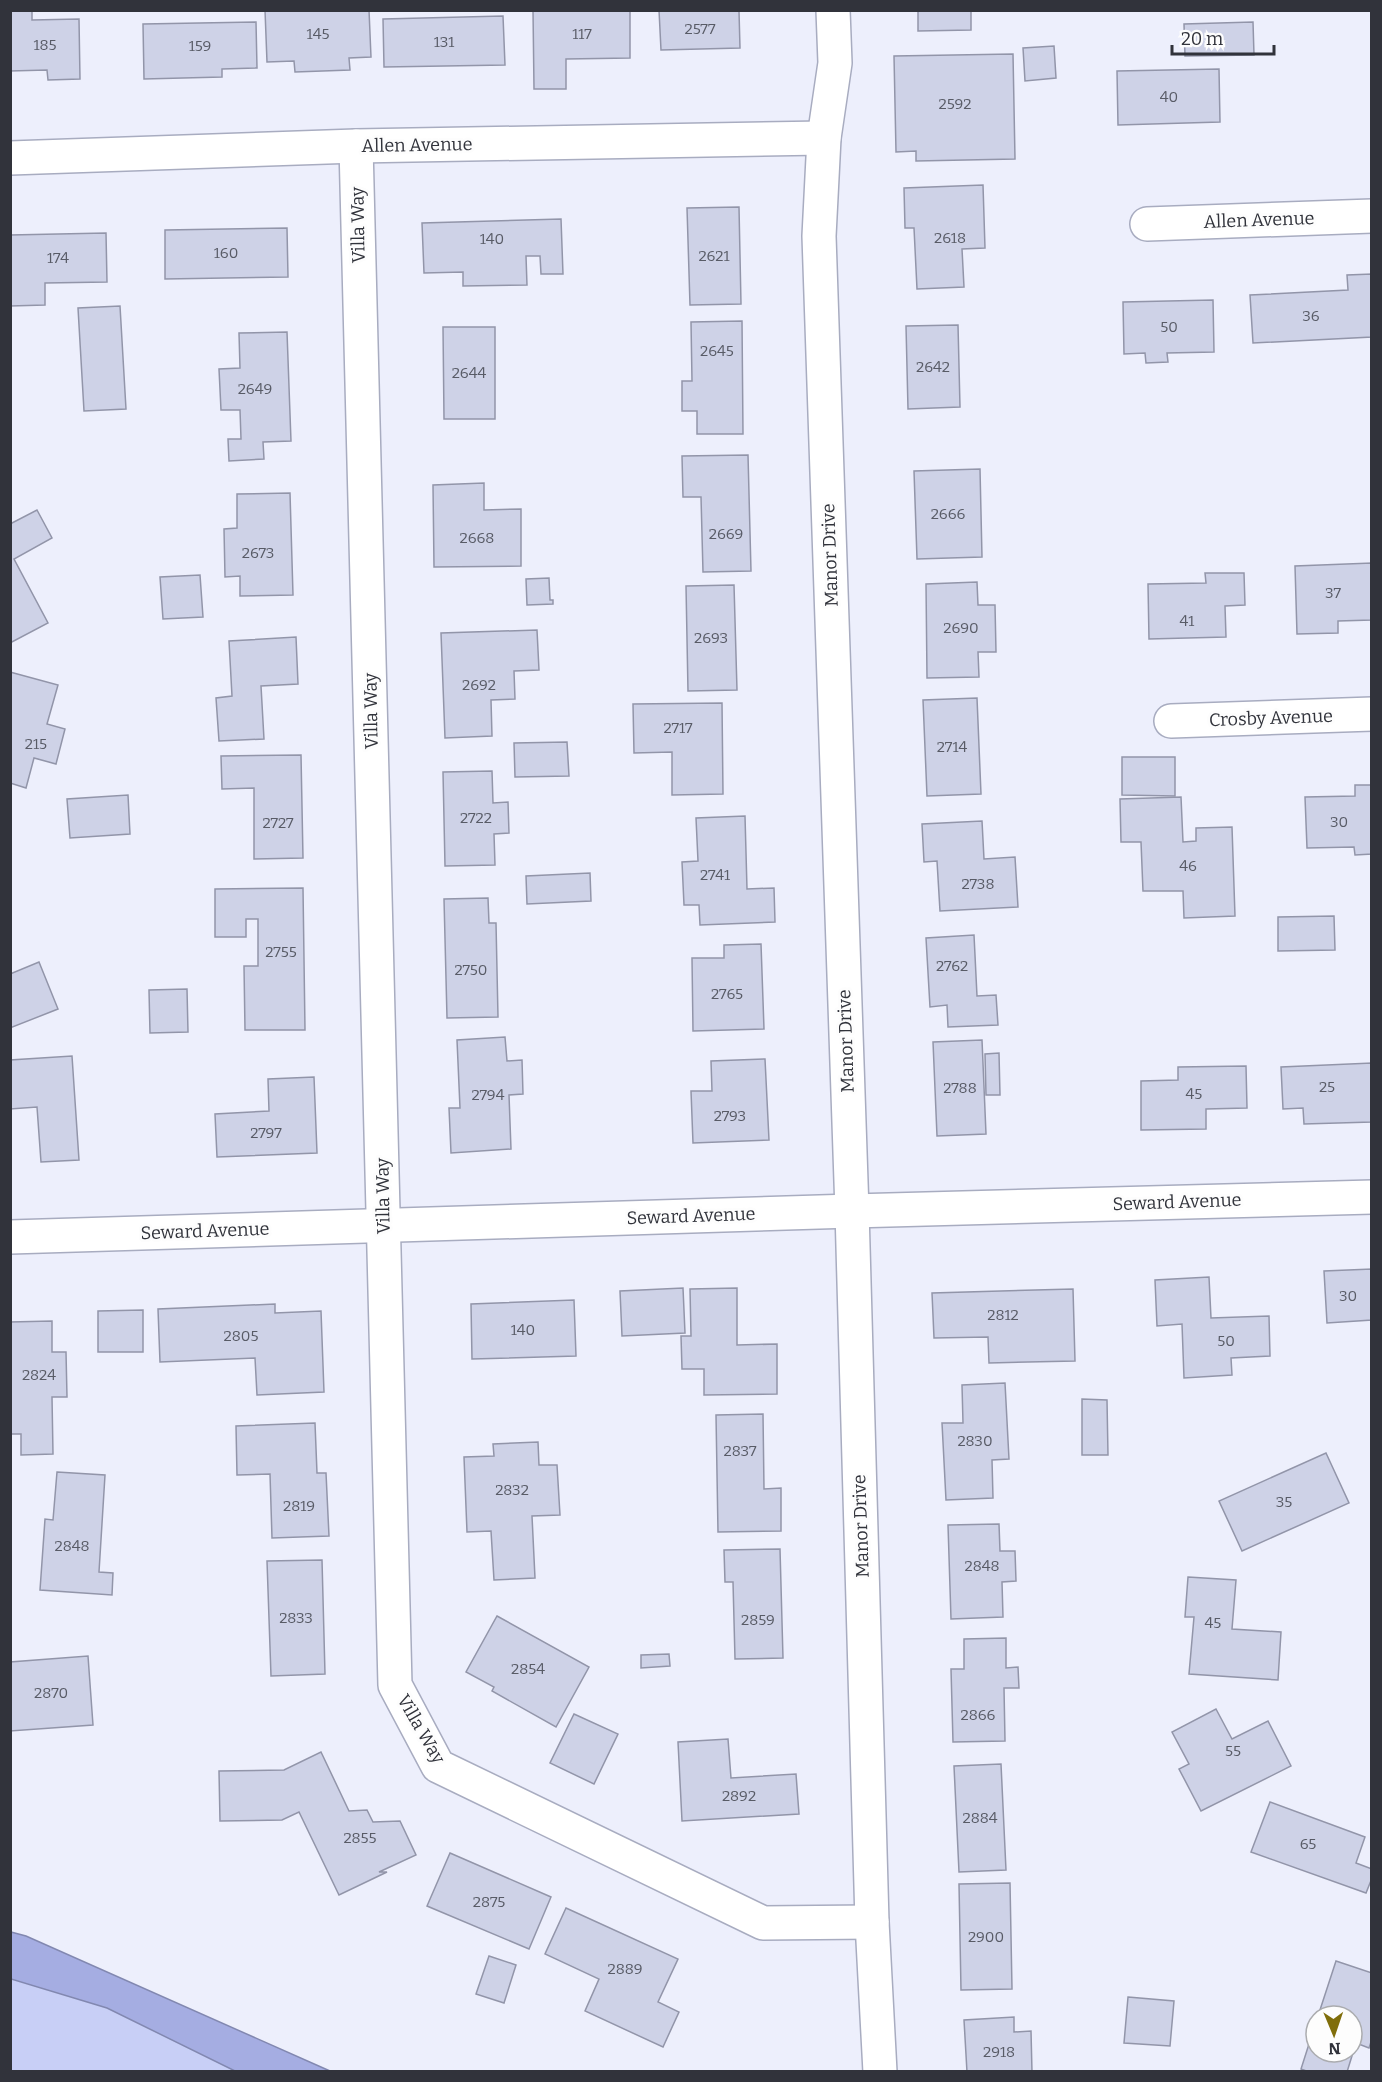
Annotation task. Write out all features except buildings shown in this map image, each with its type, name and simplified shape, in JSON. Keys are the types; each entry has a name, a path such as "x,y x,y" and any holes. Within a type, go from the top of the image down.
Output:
{"street":[{"name":"Manor Drive","path":"833,10 835,63 824,138 819,248 852,1211 872,1922 880,2072"},
{"name":"Allen Avenue","path":"10,158 356,146 824,138"},
{"name":"Villa Way","path":"356,146 395,1685 438,1766 763,1923 872,1922"},
{"name":"Allen Avenue","path":"1147,224 1371,216"},
{"name":"Crosby Avenue","path":"1171,722 1371,714"},
{"name":"Seward Avenue","path":"10,1237 1371,1197"}],"shaded area":[{"path":"11,1932 26,1936 330,2071 235,2071 107,2008 11,1979"},
{"path":"10,1979 107,2008 235,2071 11,2071"}]}
